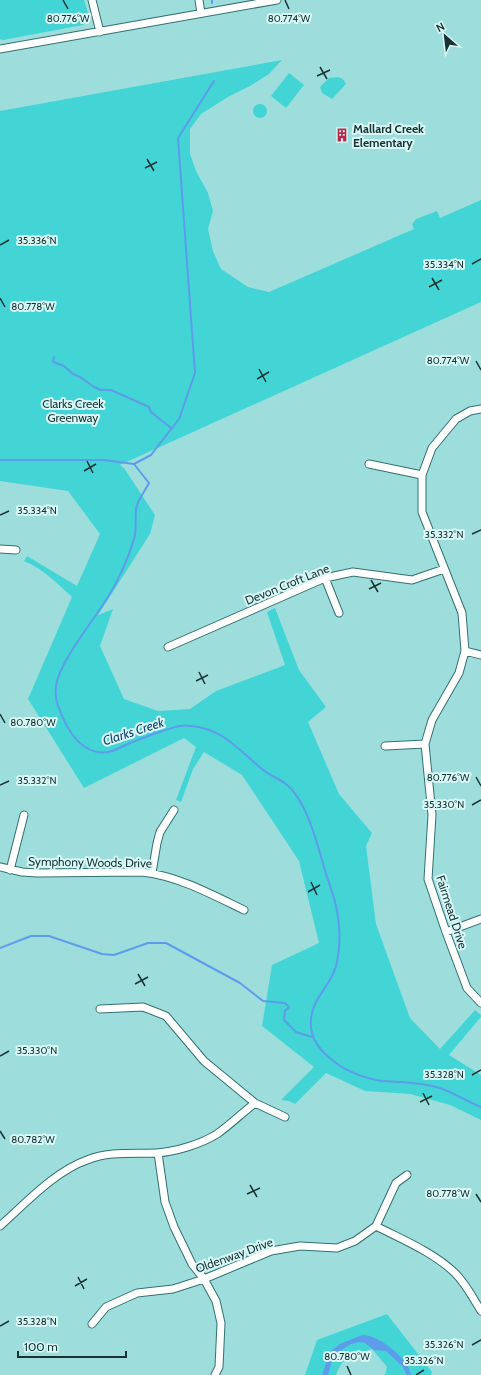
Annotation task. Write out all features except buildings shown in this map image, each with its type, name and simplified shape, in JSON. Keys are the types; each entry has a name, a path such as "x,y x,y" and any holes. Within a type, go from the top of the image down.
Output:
{"street":[{"path":"92,0 100,32"},
{"path":"198,0 201,14"},
{"path":"0,49 274,0"},
{"name":"Fairmead Drive","path":"481,409 470,411 456,419 432,448 422,475 422,512 462,613 465,651 459,674 432,720 425,744 432,815 428,878 467,988 481,1003"},
{"path":"370,464 422,475"},
{"path":"0,549 16,550"},
{"name":"Devon Croft Lane","path":"168,647 325,578 354,572 412,580 444,569"},
{"path":"325,578 339,613"},
{"path":"465,651 481,655"},
{"path":"385,746 425,744"},
{"path":"152,873 160,832 174,810"},
{"path":"10,870 24,815"},
{"name":"Symphony Woods Drive","path":"0,867 10,870 37,873 152,873 180,880 244,910"},
{"path":"446,932 481,919"},
{"path":"100,1009 143,1006 166,1016 204,1061 255,1103 285,1117"},
{"path":"0,1226 54,1179 72,1166 87,1159 109,1154 158,1153 187,1148 216,1134 255,1103"},
{"path":"158,1153 164,1202 192,1264 204,1279 216,1301 221,1323 219,1367 215,1375"},
{"name":"Oldenway Drive","path":"92,1324 106,1307 137,1294 173,1289 204,1279 271,1251 300,1246 337,1248 355,1241 376,1226 396,1183 407,1175"},
{"path":"376,1226 443,1262 465,1284 479,1302 481,1311"}],"green space":[{"path":"0,0 84,0 88,17 83,25 3,40 0,39"},
{"name":"Clarks Creek Greenway","path":"282,60 269,74 201,114 190,129 190,154 196,171 208,193 213,211 208,229 213,251 221,269 248,287 269,292 414,229 412,224 416,219 437,211 440,218 481,200 481,302 120,465 124,468 155,515 150,534 98,615 113,609 100,646 124,699 158,711 190,709 216,691 285,665 267,612 275,608 299,670 326,707 308,722 339,794 372,833 366,846 376,924 410,1018 440,1049 475,1010 481,1015 481,1017 449,1055 481,1075 481,1120 450,1105 410,1094 365,1091 326,1073 295,1104 289,1101 281,1100 314,1067 262,1026 272,965 319,943 299,861 242,775 204,752 193,769 181,802 176,800 196,747 184,738 84,788 28,699 72,597 43,572 24,561 27,556 77,586 100,534 68,491 0,481 0,111"},
{"path":"289,73 304,85 286,108 271,96"},
{"path":"338,77 343,79 346,84 332,99 322,93 320,87 329,78"},
{"path":"260,104 265,106 267,111 265,116 260,118 255,116 253,111 255,106"},
{"path":"387,1314 432,1372 431,1375 385,1375 387,1367 372,1349 350,1357 342,1363 336,1375 305,1375 317,1340"}],"shaded area":[{"path":"362,1335 376,1339 392,1349 405,1362 411,1375 407,1375 402,1366 386,1351 374,1350 365,1343 359,1342 351,1344 337,1353 332,1361 328,1375 322,1375 330,1352 340,1344"}],"waterway":[{"path":"134,464 151,455 179,419 195,373 178,138 214,81"},
{"path":"54,357 53,362 64,366 73,374 94,387 101,390 111,390 149,407 151,412 171,428"},
{"name":"Clarks Creek","path":"0,460 104,460 134,464 149,483 139,499 136,513 134,539 119,576 108,597 70,653 59,676 56,686 56,699 65,723 82,745 90,750 98,752 112,751 132,742 175,727 187,726 203,728 222,736 265,771 287,785 301,802 316,839 334,900 338,920 339,941 336,966 334,973 318,998 312,1012 312,1033 317,1044 321,1050 336,1063 358,1075 382,1081 429,1085 448,1091 481,1107"},
{"path":"0,948 31,936 49,936 102,954 114,955 148,943 166,943 240,983 263,1001 285,1003 289,1007 285,1011 284,1020 296,1032 312,1037"}],"place":[{"name":"Mallard Creek Elementary","path":"342,135"}]}
